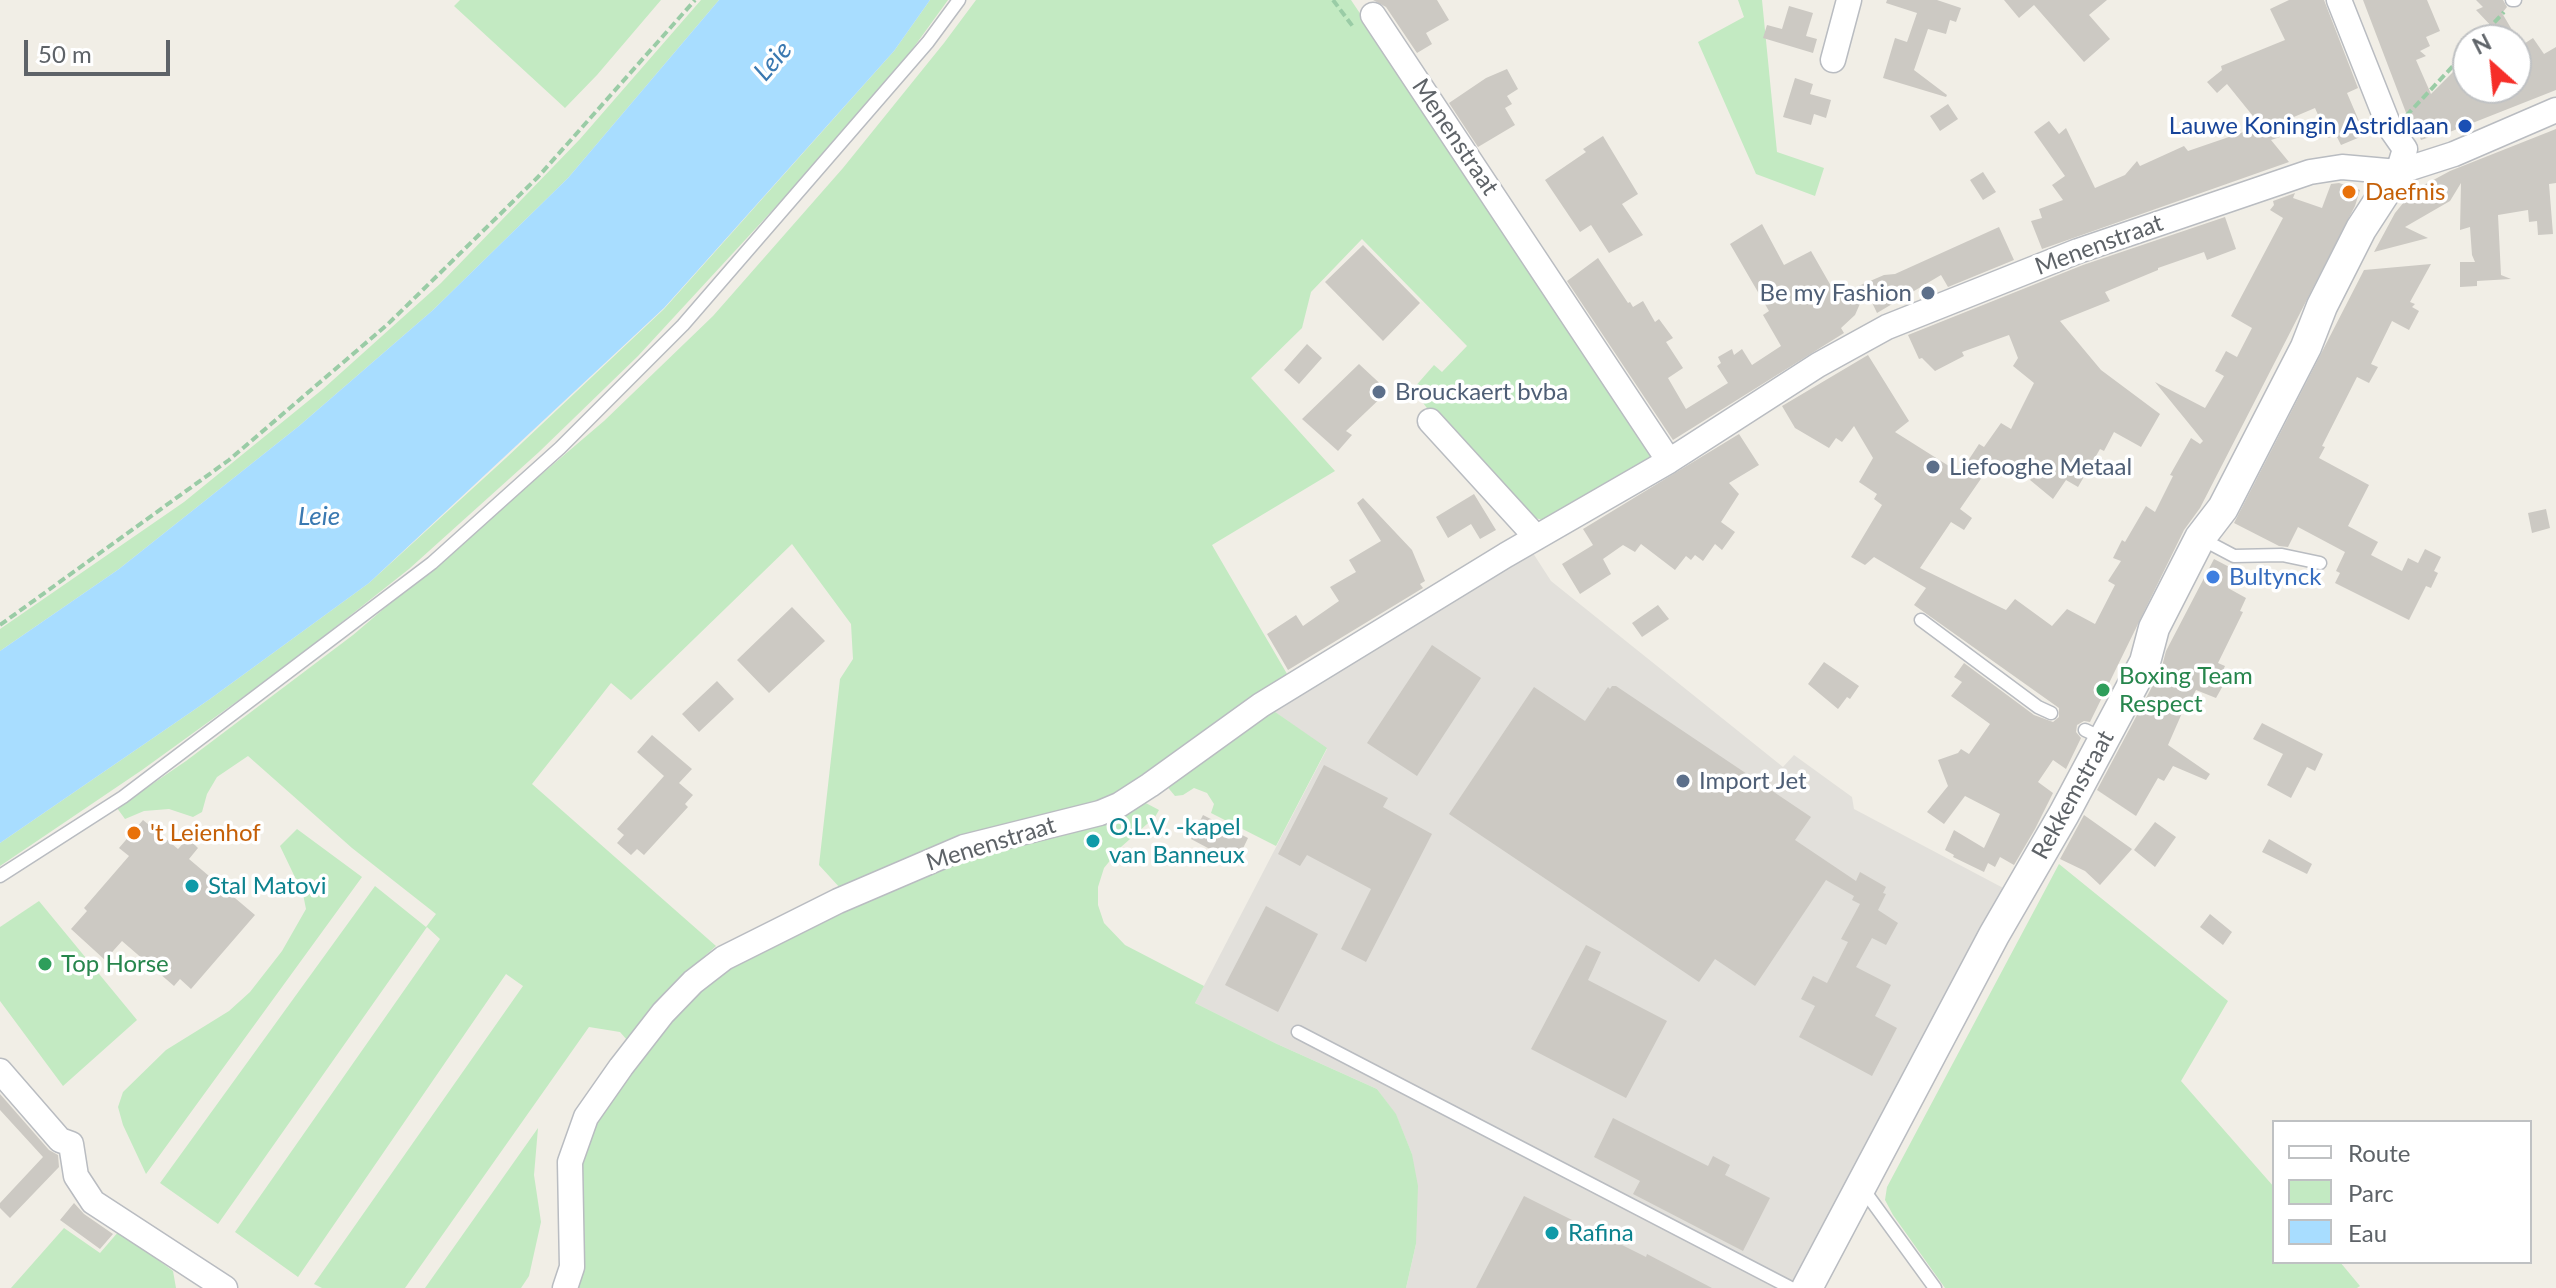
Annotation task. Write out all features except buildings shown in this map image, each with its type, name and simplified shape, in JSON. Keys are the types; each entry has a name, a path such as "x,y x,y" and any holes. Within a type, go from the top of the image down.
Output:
{"street":[{"path":"1833,60 1849,0"},
{"path":"2339,0 2389,126 2405,149 2382,165"},
{"name":"Menenstraat","path":"1373,15 1669,461"},
{"name":"Menenstraat","path":"565,1288 572,1267 570,1162 586,1117 663,1013 693,982 724,958 773,932 964,847 1100,813 1119,805 1261,705 1536,537 1669,461 1818,365 1887,327 2078,251 2296,176 2342,167 2382,165 2454,154 2556,110"},
{"name":"Rekkemstraat","path":"1807,1288 1994,935 2064,814 2094,735 2145,662 2154,628 2200,538 2223,508 2306,347 2322,306 2361,229 2382,165"},
{"path":"1430,421 1536,537"},
{"path":"0,1071 60,1140 71,1144 76,1176 93,1202 192,1279 225,1288"}],"lane":[{"path":"0,876 123,797 432,563 560,448 683,325 928,42 959,0"},
{"path":"2200,538 2234,556 2282,555 2320,563"},
{"path":"1921,620 2038,707 2051,713"},
{"path":"1298,1032 1791,1288"},
{"path":"1861,1187 1935,1288"}],"path":[{"path":"0,625 229,460 388,324 538,177 695,0"},
{"path":"2493,24 2514,1"},
{"path":"2389,126 2403,119 2452,67"}],"shaded area":[{"path":"1531,550 1551,581 1783,767 1794,755 1852,797 1854,809 2007,890 1797,1288 1406,1288 1416,1244 1412,1154 1396,1115 1377,1089 1195,1003 1327,749 1271,709"}],"green space":[{"path":"460,0 661,0 565,108 454,6"},
{"path":"701,0 719,0 568,178 433,310 299,426 119,569 0,651 0,629 184,502 323,389 441,283 580,139"},
{"path":"930,0 948,0 906,58 818,161 638,356 539,452 409,569 290,663 142,770 0,866 0,843 210,699 369,583 506,458 664,309 894,51"},
{"path":"976,0 1351,0 1653,452 1652,460 1547,521 1527,516 1429,411 1413,389 1434,365 1442,372 1467,346 1362,239 1311,292 1302,328 1251,378 1335,471 1212,545 1290,679 1119,795 841,889 819,865 840,679 853,659 851,624 792,544 631,700 611,683 532,784 716,946 667,990 627,1040 620,1032 589,1027 405,1288 322,1288 314,1284 523,986 506,974 298,1277 235,1232 440,939 427,927 218,1224 160,1183 375,886 426,927 436,914 352,848 248,756 217,777 207,794 202,812 193,817 169,809 144,811 125,819 117,808 186,761 353,635 604,421 713,316 843,168"},
{"path":"1738,0 1762,0 1777,152 1824,168 1815,196 1756,174 1698,42 1744,17"},
{"path":"1271,709 1327,748 1276,846 1211,813 1214,804 1207,793 1194,788 1175,796 1165,784"},
{"path":"1142,801 1159,810 1104,868 1098,887 1098,905 1104,923 1125,945 1204,986 1195,1003 1377,1089 1396,1114 1412,1154 1418,1186 1416,1244 1406,1288 575,1288 576,1181 592,1125 666,1020 692,995 750,952 960,857"},
{"path":"297,829 362,877 146,1174 123,1125 118,1107 123,1092 166,1050 229,1011 250,992 282,951 306,909 303,894 280,846"},
{"path":"2059,864 2228,1001 2181,1081 2272,1185 2272,1264 2342,1264 2360,1286 1945,1288 1893,1215 1885,1200 1887,1187"},
{"name":"Top Horse","path":"39,901 137,1020 63,1086 0,1001 0,927"},
{"path":"538,1128 534,1175 541,1222 529,1276 521,1288 425,1288"},
{"path":"64,1228 100,1253 119,1231 173,1271 176,1288 11,1288"}],"water":[{"name":"Leie","path":"719,0 930,0 894,51 664,308 369,583 210,699 0,843 0,651 119,569 299,426 433,310 568,178"}],"place":[{"name":"Lauwe Koningin Astridlaan","path":"2465,126"},
{"name":"Daefnis","path":"2349,192"},
{"name":"Be my Fashion","path":"1928,293"},
{"name":"Brouckaert bvba","path":"1379,392"},
{"name":"Liefooghe Metaal","path":"1933,467"},
{"name":"Bultynck","path":"2213,577"},
{"name":"Boxing Team Respect","path":"2103,690"},
{"name":"Import Jet","path":"1683,781"},
{"name":"'t Leienhof","path":"134,833"},
{"name":"O.L.V. -kapel van Banneux","path":"1093,841"},
{"name":"Stal Matovi","path":"192,886"},
{"name":"Top Horse","path":"45,964"},
{"name":"Rafina","path":"1552,1233"}]}
